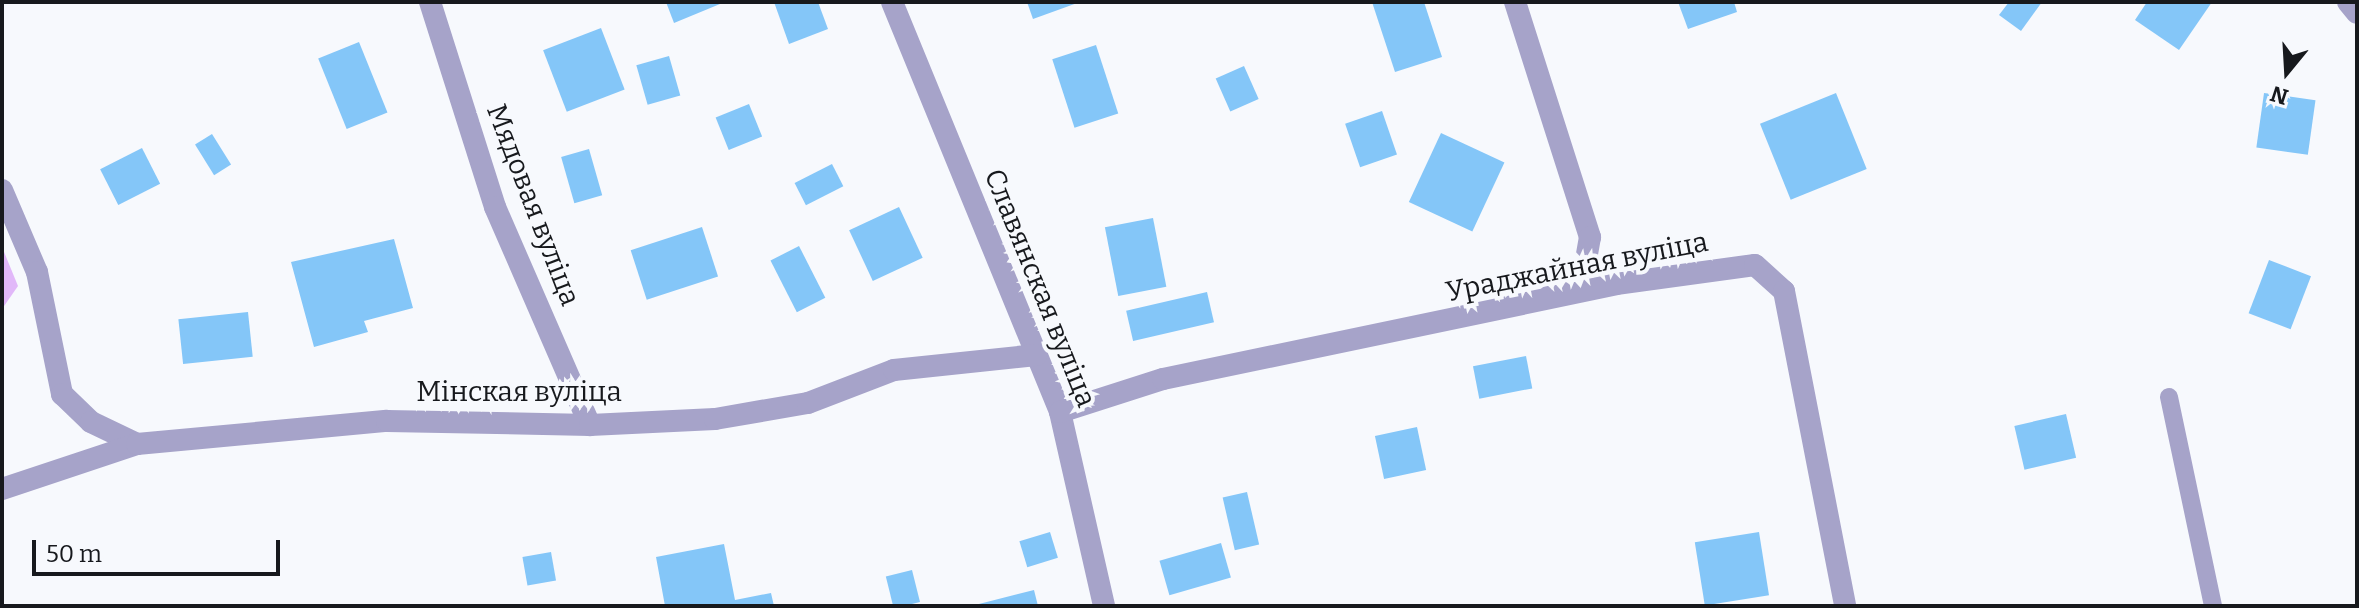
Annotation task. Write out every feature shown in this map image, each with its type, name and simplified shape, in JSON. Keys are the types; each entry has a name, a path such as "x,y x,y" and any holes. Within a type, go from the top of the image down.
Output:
{"street":[{"name":"Мядовая вуліца","path":"430,2 495,207 590,425"},
{"name":"Славянская вуліца","path":"892,2 1060,412 1104,606"},
{"path":"1515,2 1590,237 1585,264 1565,289 1530,305"},
{"path":"2348,2 2357,13"},
{"path":"2,190 37,272 62,394 91,422 137,444"},
{"name":"Ураджайная вуліца","path":"1060,412 1163,379 1530,305 1616,284 1755,265 1784,291 1845,606"},
{"name":"Мінская вуліца","path":"2,489 137,444 387,421 590,425 715,419 808,403 894,370 1036,355"}],"lane":[{"path":"2169,397 2213,606"}],"shaded area":[{"path":"2,247 18,286 2,309"}],"building":[{"path":"666,2 719,2 720,4 674,23"},
{"path":"774,2 818,2 828,29 789,44"},
{"path":"1027,2 1080,2 1033,19"},
{"path":"1372,2 1424,2 1442,57 1395,72"},
{"path":"1678,2 1734,2 1737,12 1688,29"},
{"path":"2009,2 2042,2 2021,31 1999,15"},
{"path":"2147,2 2212,2 2179,50 2135,20"},
{"path":"601,28 625,90 567,112 543,50"},
{"path":"359,42 387,112 347,129 318,58"},
{"path":"1096,45 1118,113 1075,128 1052,59"},
{"path":"669,56 680,95 648,105 636,65"},
{"path":"1244,66 1259,99 1230,111 1216,79"},
{"path":"1836,93 1867,169 1791,200 1760,124"},
{"path":"2264,93 2315,100 2308,155 2256,147"},
{"path":"749,104 762,136 729,150 716,117"},
{"path":"1382,111 1397,154 1360,167 1345,124"},
{"path":"1441,133 1504,163 1472,231 1409,202"},
{"path":"212,134 231,165 214,175 195,145"},
{"path":"142,148 160,184 118,205 100,169"},
{"path":"589,149 602,195 574,203 561,157"},
{"path":"832,164 843,186 806,205 795,183"},
{"path":"899,207 923,258 873,281 849,230"},
{"path":"1153,218 1166,287 1118,296 1105,227"},
{"path":"702,227 718,276 647,300 631,250"},
{"path":"394,239 413,308 364,321 368,332 314,347 291,262"},
{"path":"799,246 825,298 797,312 770,261"},
{"path":"2269,260 2311,276 2291,329 2249,313"},
{"path":"1207,292 1214,322 1133,341 1126,311"},
{"path":"248,312 253,357 183,364 178,319"},
{"path":"1526,356 1532,388 1479,399 1473,366"},
{"path":"2066,414 2076,458 2024,470 2014,426"},
{"path":"1417,427 1426,470 1384,479 1375,436"},
{"path":"1247,492 1259,545 1235,550 1223,498"},
{"path":"1050,532 1058,558 1027,567 1019,541"},
{"path":"1759,532 1769,595 1705,605 1695,542"},
{"path":"1221,543 1231,578 1169,595 1159,561"},
{"path":"724,544 735,600 771,593 774,606 665,606 656,557"},
{"path":"551,552 556,581 527,586 522,557"},
{"path":"912,570 920,602 893,606 886,577"},
{"path":"1034,590 1038,606 975,606 975,605"}]}
